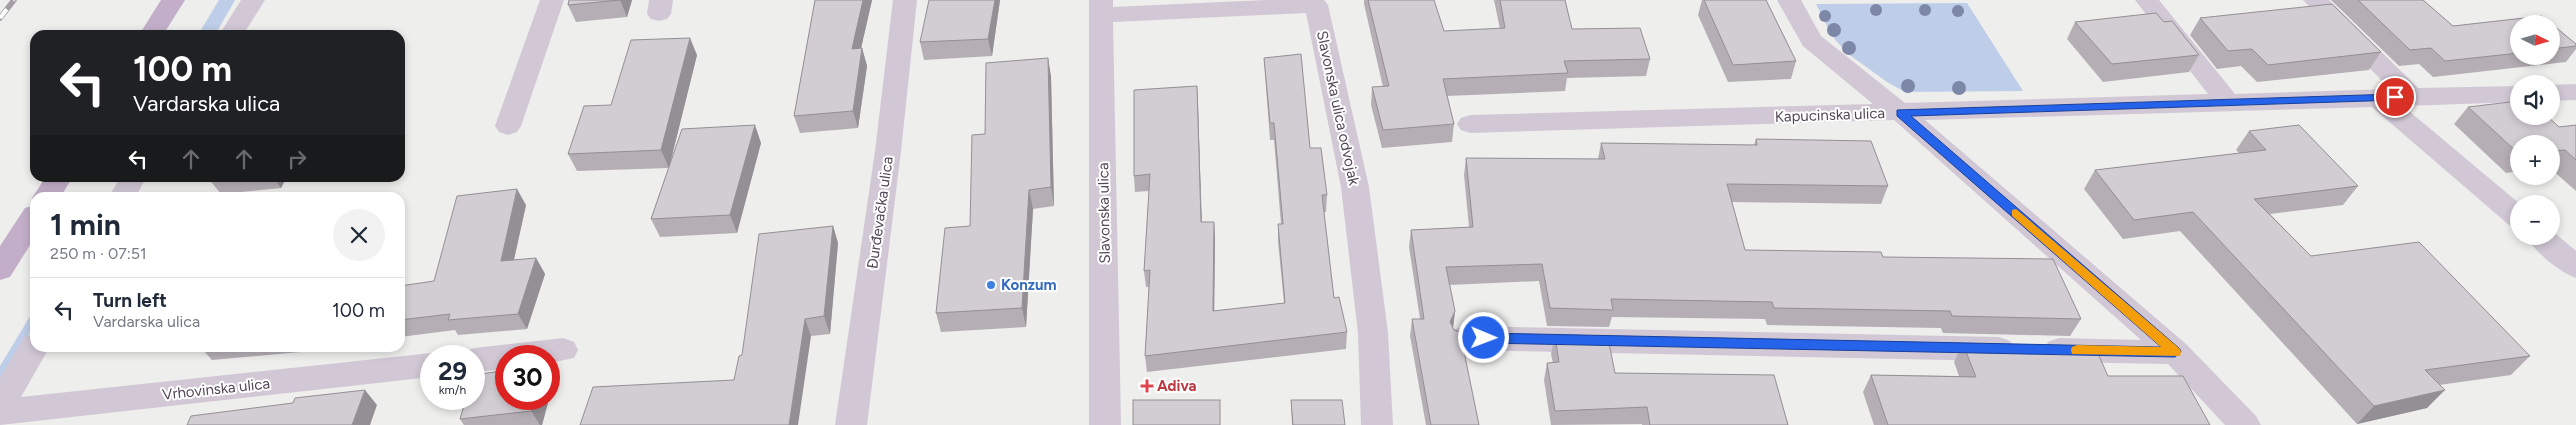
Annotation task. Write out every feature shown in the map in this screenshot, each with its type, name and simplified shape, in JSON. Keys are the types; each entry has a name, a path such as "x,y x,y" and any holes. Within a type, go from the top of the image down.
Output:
{"main road":[{"path":"154,30 173,0"},
{"path":"0,269 30,222"}],"street":[{"path":"234,30 252,0"},
{"path":"508,126 552,0"},
{"name":"Đurđevačka ulica","path":"851,425 888,151 905,0"},
{"path":"1789,0 1794,12 1812,41 1901,113 2175,352 2245,425"},
{"path":"2147,0 2228,102"},
{"path":"2315,0 2412,97"},
{"name":"Slavonska ulica odvojak","path":"1102,8 1316,5 1355,187 1373,333 1377,425"},
{"name":"Slavonska ulica","path":"1102,8 1105,425"},
{"path":"2560,93 2576,92"},
{"name":"Kapucinska ulica","path":"1470,124 2510,94"},
{"path":"2378,98 2510,210"},
{"path":"2550,245 2576,267"},
{"path":"1464,338 2175,352"},
{"path":"0,405 31,352"},
{"name":"Vrhovinska ulica","path":"0,412 420,366"}],"shaded area":[{"path":"219,0 235,0 218,30 201,30"},
{"path":"1967,3 2023,91 1905,92 1887,82 1847,53 1832,36 1816,4"},
{"path":"30,316 30,333 0,384 0,366"}],"building":[{"path":"569,0 620,0 568,5"},
{"path":"815,0 863,0 852,49 862,48 853,111 794,116"},
{"path":"929,0 995,0 988,39 920,42"},
{"path":"1368,0 1434,0 1444,31 1505,28 1500,0 1565,0 1572,29 1640,28 1650,59 1564,61 1568,73 1443,79 1454,124 1383,130 1372,87 1389,86"},
{"path":"1704,0 1766,0 1796,61 1733,65"},
{"path":"2358,0 2423,0 2453,26 2510,20 2510,54 2445,61 2431,48 2410,50"},
{"path":"2332,4 2381,52 2268,65 2252,49 2228,51 2200,18"},
{"path":"2156,13 2164,22 2172,21 2199,55 2112,64 2075,22"},
{"path":"2560,31 2576,44 2576,46 2560,48"},
{"path":"690,38 661,150 568,154 584,106 611,105 631,40"},
{"path":"1301,54 1310,148 1321,148 1327,195 1322,195 1334,298 1339,297 1347,332 1145,356 1150,270 1144,271 1150,174 1134,176 1134,90 1197,86 1201,222 1214,222 1213,311 1285,303 1278,224 1283,224 1274,123 1270,123 1264,58"},
{"path":"1048,58 1051,187 1029,190 1022,308 936,313 945,228 970,226 972,135 985,134 986,63"},
{"path":"2510,102 2510,125 2557,125 2559,127 2576,125 2576,160 2565,150 2560,150 2560,135 2510,135 2510,146 2468,107"},
{"path":"755,125 730,215 651,219 682,129"},
{"path":"2299,125 2358,186 2254,199 2311,256 2419,242 2530,356 2425,370 2445,390 2374,406 2193,212 2134,220 2095,170 2266,150 2249,131"},
{"path":"1756,139 1871,141 1888,186 1727,184 1745,250 1881,252 1883,257 2053,259 2081,319 1952,316 1950,311 1774,308 1772,302 1611,299 1613,310 1550,308 1542,264 1446,267 1455,311 1450,322 1454,330 1460,332 1479,425 1431,425 1412,319 1424,319 1411,230 1473,227 1466,158 1605,159 1601,143 1757,145"},
{"path":"517,189 501,261 536,258 518,314 448,320 450,314 405,319 405,285 434,281 457,196"},
{"path":"833,226 824,316 805,319 789,425 580,425 593,387 734,380 739,356 742,355 759,234"},
{"path":"1555,336 1608,338 1615,373 1774,375 1788,425 1650,425 1647,407 1555,411 1547,363 1559,362"},
{"path":"1963,344 2095,347 2108,376 2183,376 2210,425 1888,425 1871,375 1976,377"},
{"path":"495,372 495,410 531,411 460,419 463,410 485,410 485,373"},
{"path":"365,390 352,425 187,425 191,416 293,403 295,398"},
{"path":"1133,400 1220,400 1220,425 1133,425"},
{"path":"1291,400 1342,400 1345,425 1293,425"}],"railway":[{"path":"0,18 14,0"}],"slow traffic":[{"path":"2016,213 2175,352 2077,350"}],"place":[{"name":"Konzum","path":"991,285"},
{"name":"Adiva","path":"1147,386"}],"route":[{"path":"1484,338 2175,352 1901,113 2395,97"}]}
